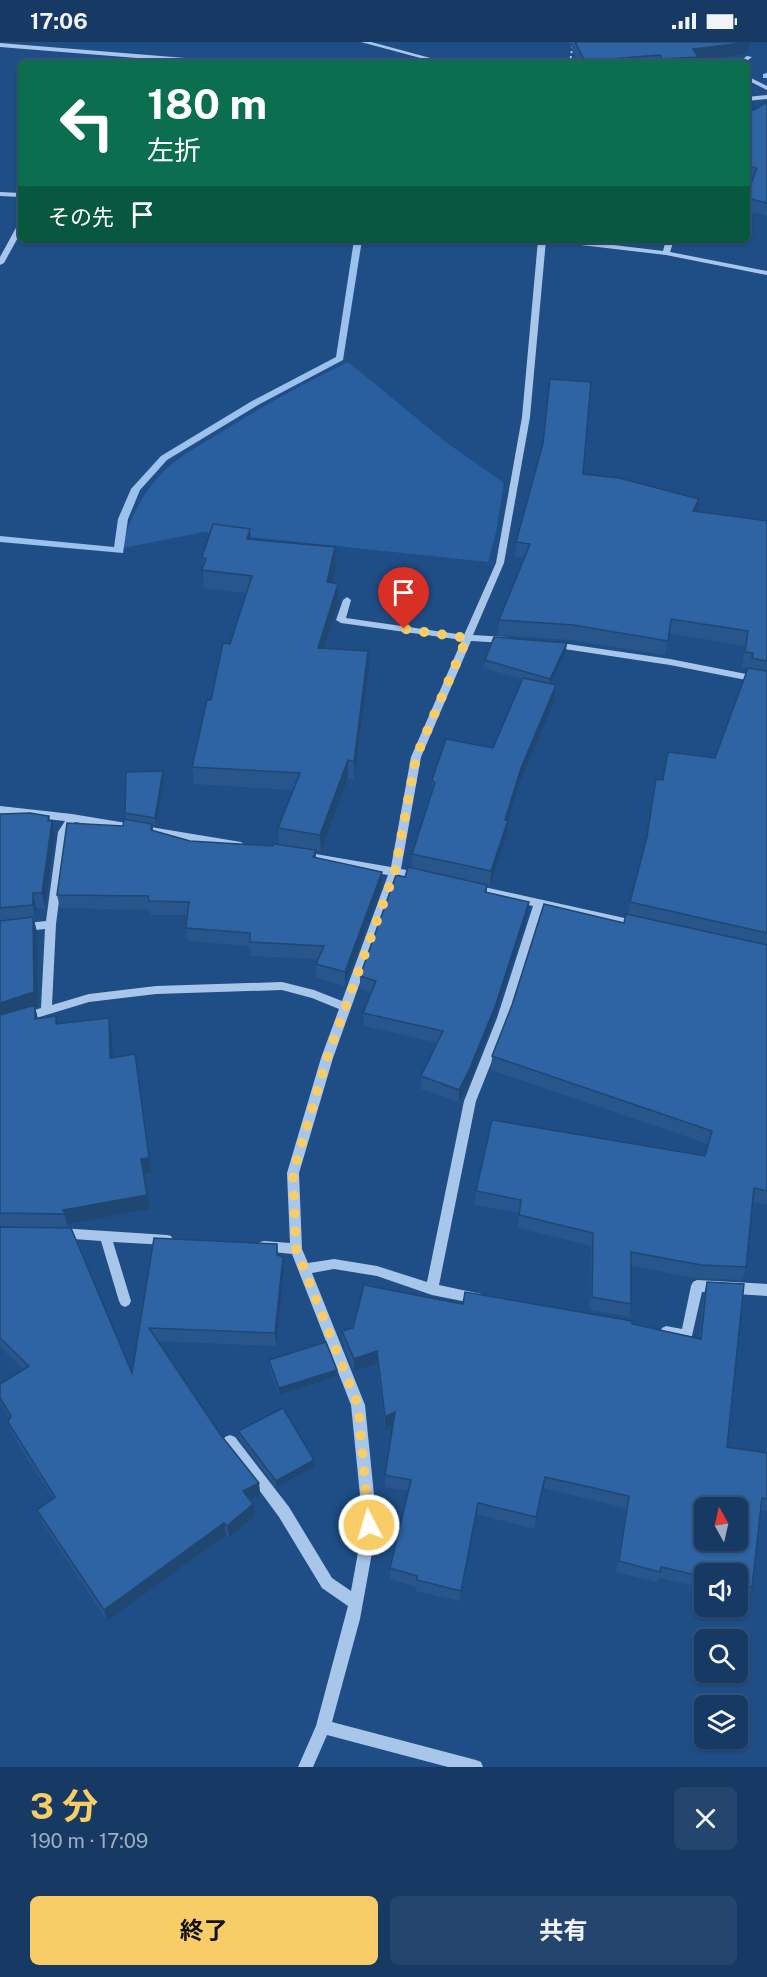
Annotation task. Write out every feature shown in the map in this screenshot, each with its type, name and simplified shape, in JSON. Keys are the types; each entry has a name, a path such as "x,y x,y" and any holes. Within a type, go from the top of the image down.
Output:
{"street":[{"path":"364,42 433,60"},
{"path":"0,45 185,60"},
{"path":"744,60 749,57"},
{"path":"750,80 767,88"},
{"path":"750,99 767,97"},
{"path":"0,194 18,195"},
{"path":"0,263 18,231"},
{"path":"304,1767 323,1727 356,1603 369,1525 358,1405 296,1249 293,1173 327,1058 395,871 416,757 500,563 526,417 542,243"},
{"path":"581,243 666,253 767,273"},
{"path":"666,253 669,243"},
{"path":"346,600 341,620 467,638 522,642"},
{"path":"545,644 670,662 767,681"},
{"path":"0,810 72,818 256,848"},
{"path":"46,1010 51,924 63,832 72,818"},
{"path":"291,854 428,878"},
{"path":"461,886 653,929"},
{"path":"432,1289 470,1101 503,1018 539,903"},
{"path":"0,930 51,924"},
{"path":"0,1025 89,998 156,990 282,986 314,994 346,1007"},
{"path":"52,1233 186,1241"},
{"path":"105,1235 125,1301"},
{"path":"253,1245 296,1249"},
{"path":"305,1269 334,1264 377,1271 432,1289 495,1301"},
{"path":"653,1329 687,1336 697,1286 767,1290"},
{"path":"230,1441 284,1512 327,1583 356,1603"},
{"path":"323,1727 476,1767"}],"path":[{"path":"570,60 573,42"}],"shaded area":[{"path":"348,362 447,443 504,483 496,532 488,562 204,532 123,548 137,507 156,479 169,466 267,405"}],"building":[{"path":"575,42 750,42 693,49 698,57 662,59 660,55 584,60"},
{"path":"767,102 767,203 750,199 750,186 757,168 750,167 750,109 754,110"},
{"path":"550,379 591,382 583,474 619,478 699,499 693,511 767,521 767,661 752,658 753,653 745,652 748,631 671,619 668,641 573,625 499,620 530,544 516,542 543,443"},
{"path":"213,524 250,529 247,539 335,547 327,582 338,584 318,648 368,651 354,762 348,760 320,835 278,828 300,773 192,767 207,700 211,700 223,643 230,644 252,576 202,570 206,559 202,557"},
{"path":"494,637 567,643 550,679 485,660"},
{"path":"748,668 767,671 767,933 630,902 647,837 656,779 663,780 668,752 715,758"},
{"path":"523,678 556,685 521,768 505,820 508,820 491,871 412,854 435,783 432,780 446,739 493,748"},
{"path":"163,771 155,818 125,813 126,772"},
{"path":"30,813 49,816 48,821 52,821 42,893 33,893 33,905 0,908 0,814"},
{"path":"124,819 152,824 151,830 190,841 273,846 274,844 316,850 313,857 382,872 345,972 316,964 324,946 250,942 250,933 186,928 189,902 149,901 148,896 57,895 67,823 123,826"},
{"path":"408,867 487,885 485,892 529,902 496,1004 459,1090 421,1076 443,1031 363,1013 376,981 360,976 396,875 405,877"},
{"path":"544,904 624,923 626,914 767,945 767,1191 754,1188 746,1267 701,1265 631,1252 631,1304 592,1297 593,1233 519,1215 521,1200 476,1191 492,1120 705,1156 712,1131 492,1056 512,1005"},
{"path":"33,917 34,992 0,1003 0,921"},
{"path":"35,1005 35,1019 56,1016 56,1024 109,1018 110,1058 135,1054 149,1158 141,1159 147,1195 63,1210 65,1214 0,1213 0,1015"},
{"path":"0,1227 71,1228 132,1373 154,1238 277,1244 277,1255 283,1257 275,1333 149,1328 220,1434 259,1483 243,1491 253,1504 227,1526 224,1523 104,1610 37,1510 55,1497 8,1422 11,1416 0,1398 0,1384 29,1366 0,1338"},
{"path":"707,1282 744,1284 727,1447 767,1453 767,1499 762,1498 752,1587 748,1586 748,1563 694,1563 694,1574 661,1567 660,1572 619,1561 629,1496 545,1477 536,1517 478,1503 461,1591 417,1580 417,1576 390,1568 411,1480 385,1475 395,1412 385,1417 377,1351 354,1359 342,1331 353,1328 364,1285 463,1304 465,1292 632,1321 632,1324 701,1339"},
{"path":"326,1342 337,1370 279,1388 269,1360"},
{"path":"283,1408 314,1460 276,1481 238,1431"}],"waterway":[{"path":"0,539 119,551 123,519 136,489 164,458 255,403 340,358 358,243"}],"route":[{"path":"369,1525 358,1405 296,1249 293,1173 327,1058 395,871 416,757 467,638 404,629"}]}
